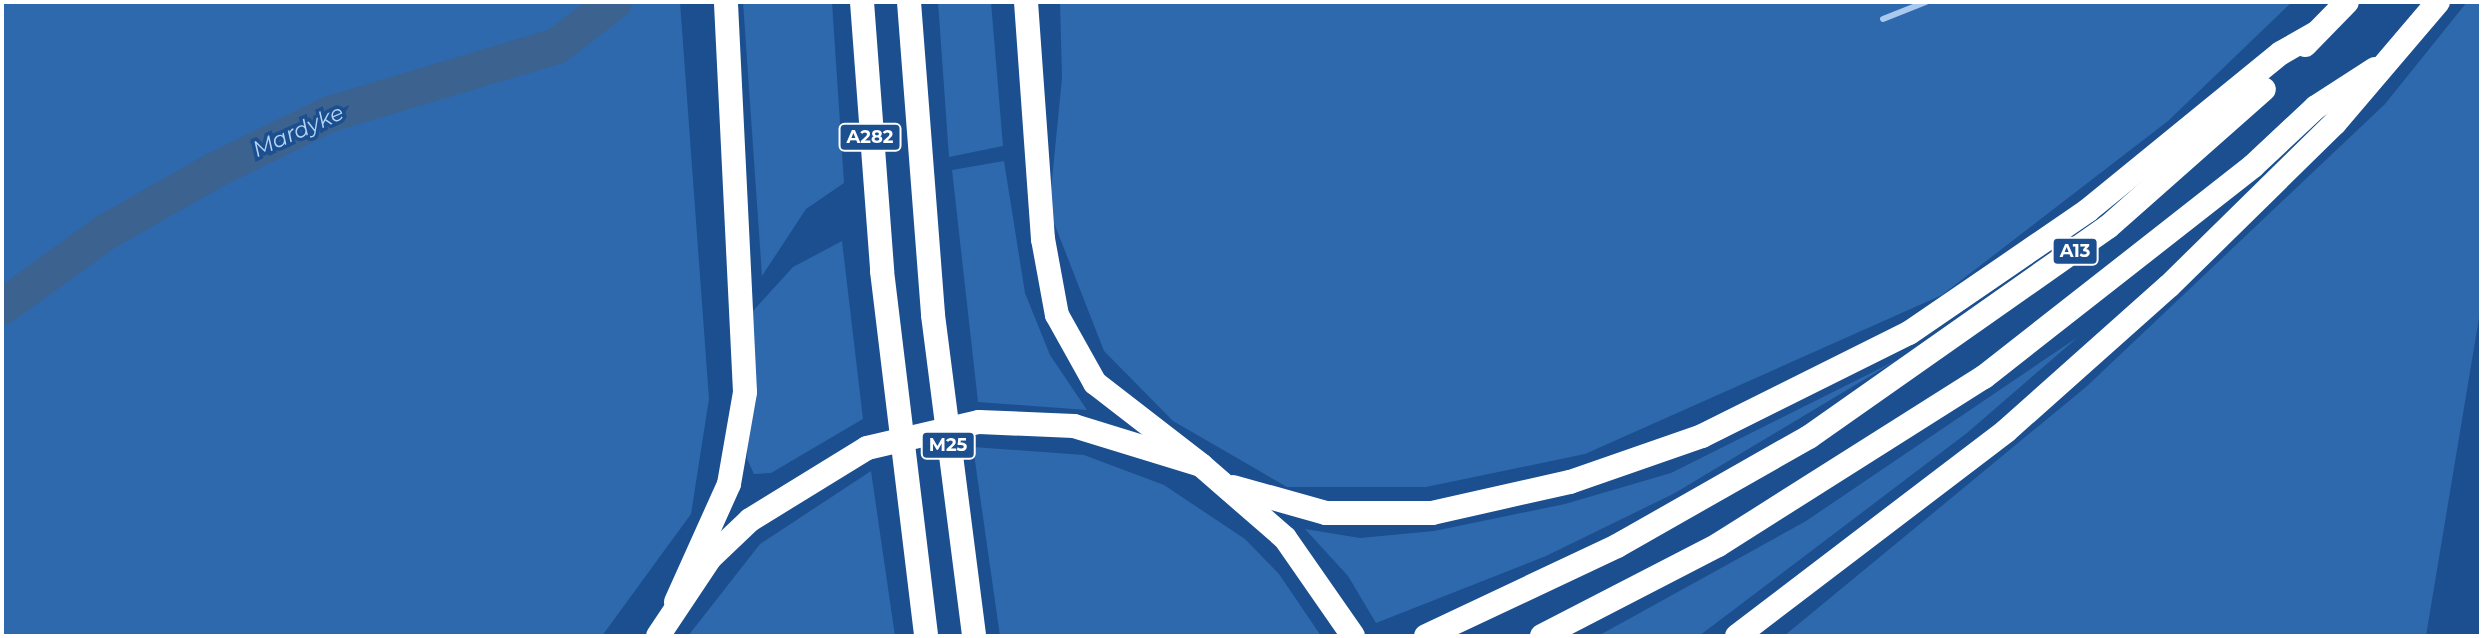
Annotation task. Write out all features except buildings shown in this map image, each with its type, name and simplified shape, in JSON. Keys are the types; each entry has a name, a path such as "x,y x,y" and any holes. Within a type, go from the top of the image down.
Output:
{"highway":[{"path":"667,618 729,484 743,421 747,324 726,2"},
{"name":"A282","path":"862,2 882,271 926,636"},
{"name":"M25","path":"909,2 928,253 974,636"},
{"path":"1026,2 1050,291 1065,335 1095,383 1233,487 1309,566 1353,636"},
{"name":"A13","path":"1426,636 1689,508 1938,353 2108,227 2347,2"},
{"name":"A13","path":"1542,636 1718,545 1984,377 2253,166 2316,107 2375,69 2438,2"},
{"path":"1233,487 1326,513 1432,513 1570,482 1702,436 1818,382 1994,277 2281,53 2316,33"},
{"path":"1737,636 2006,431 2112,337 2335,123 2375,69"},
{"path":"651,636 750,520 867,448 979,422 1085,428 1201,465"}],"lane":[{"path":"1883,19 1926,2"}],"shaded area":[{"path":"2,2 680,2 709,399 691,514 602,636 2,636"},
{"path":"743,2 832,2 844,183 806,209 762,276"},
{"path":"938,2 991,2 1003,146 949,157"},
{"path":"1060,2 2292,2 2168,121 1942,295 1585,454 1426,487 1287,487 1173,421 1104,351 1049,210 1062,78"},
{"path":"2467,2 2481,2 2481,306 2426,636 1784,636 2086,387 2385,104"},
{"path":"1004,161 1025,293 1050,355 1087,410 978,402 952,170"},
{"path":"842,241 863,419 771,473 754,474 747,459 752,312 793,267"},
{"path":"2078,337 1967,433 1699,636 1598,636 1806,521"},
{"path":"1897,360 1675,493 1546,556 1376,623 1348,576 1305,529 1360,538 1434,531 1565,504 1671,473"},
{"path":"973,447 1084,455 1164,485 1245,539 1279,574 1321,636 1000,636"},
{"path":"871,471 895,636 688,636 760,544"}],"waterway":[{"name":"Mardyke","path":"2,307 106,232 215,170 330,114 557,46 614,2"}]}
